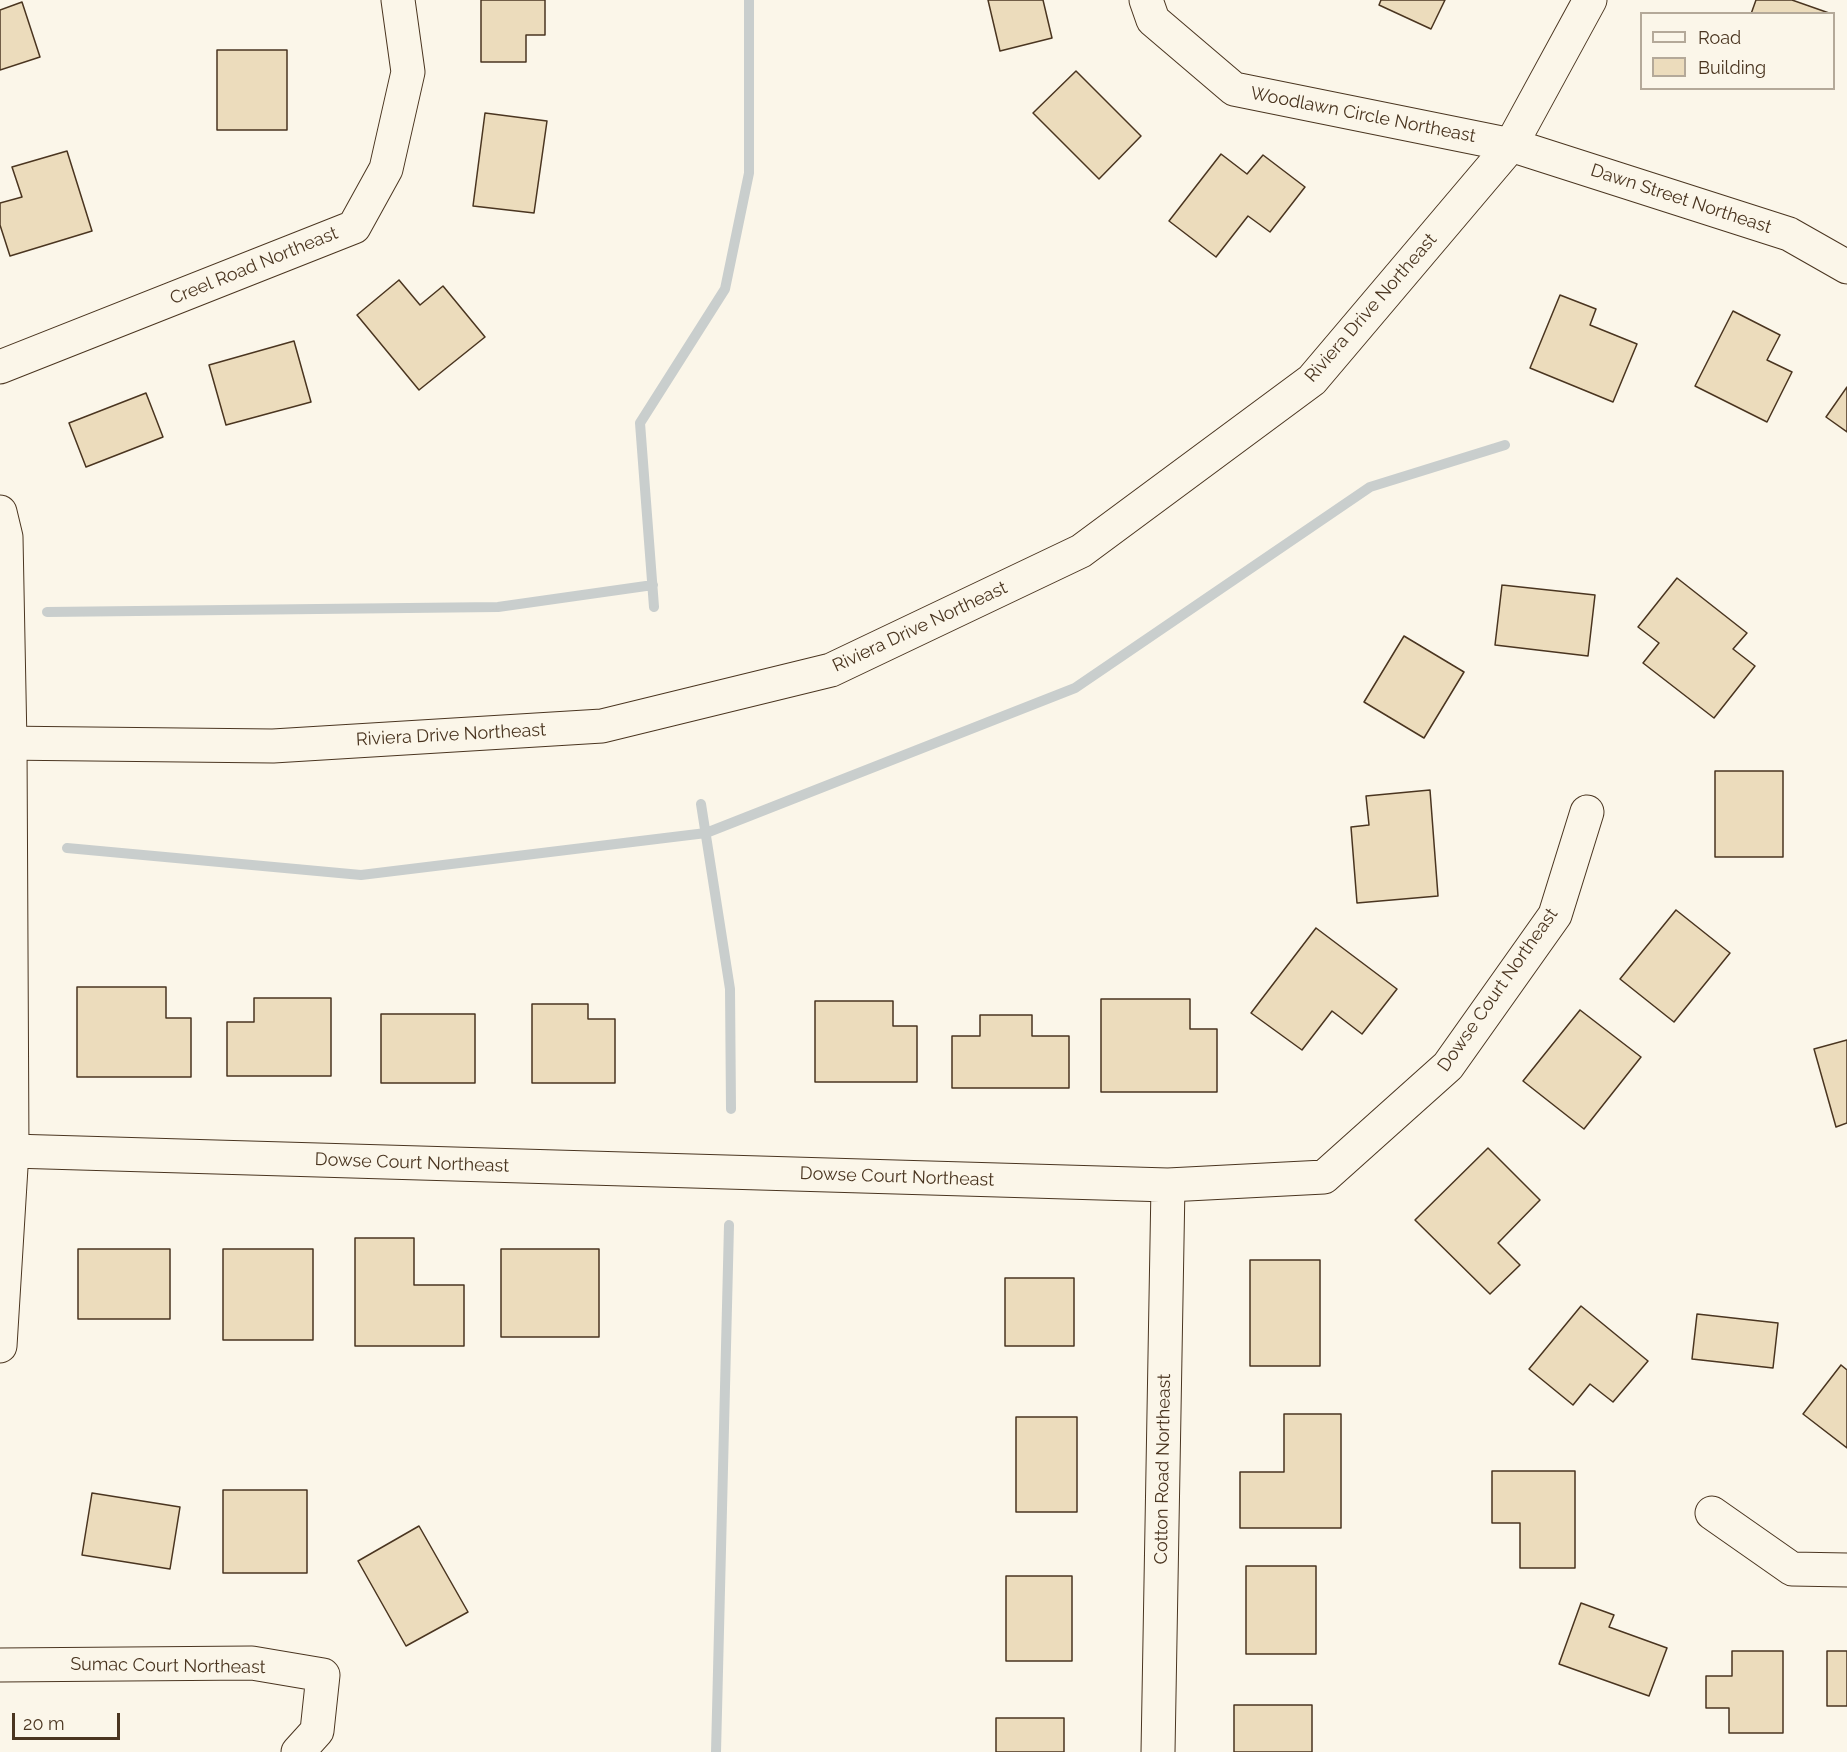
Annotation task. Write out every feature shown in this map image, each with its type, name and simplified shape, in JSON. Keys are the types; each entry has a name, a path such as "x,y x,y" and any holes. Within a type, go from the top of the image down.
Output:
{"street":[{"name":"Creel Road Northeast","path":"0,367 354,227 386,169 408,72 398,0"},
{"name":"Woodlawn Circle Northeast","path":"1146,0 1152,20 1234,89 1510,145"},
{"name":"Riviera Drive Northeast","path":"5,744 273,746 602,726 831,670 1081,551 1312,380 1510,145 1590,0"},
{"name":"Dawn Street Northeast","path":"1510,145 1789,234 1847,267"},
{"path":"0,512 6,537 5,744 12,1150 0,1346"},
{"name":"Dowse Court Northeast","path":"12,1150 1168,1185 1324,1177 1448,1066 1555,915 1587,812"},
{"name":"Cotton Road Northeast","path":"1158,1752 1168,1185"},
{"path":"1712,1513 1792,1569 1847,1570"},
{"name":"Sumac Court Northeast","path":"0,1665 252,1663 323,1675 317,1731 298,1752"}],"building":[{"path":"481,0 545,0 545,35 526,35 526,62 481,62"},
{"path":"988,0 1043,0 1052,38 1000,51"},
{"path":"1381,0 1445,0 1431,29 1379,5"},
{"path":"1756,0 1792,0 1826,12 1752,12"},
{"path":"22,2 40,57 0,70 0,10"},
{"path":"217,50 287,50 287,130 217,130"},
{"path":"1076,71 1141,136 1099,179 1033,113"},
{"path":"485,113 547,121 534,213 473,206"},
{"path":"67,151 92,231 10,256 0,225 0,203 22,197 12,167"},
{"path":"1221,154 1247,174 1263,155 1305,187 1270,232 1248,216 1216,257 1169,221"},
{"path":"399,280 420,305 443,286 485,337 419,390 357,315"},
{"path":"1560,295 1596,309 1590,325 1637,344 1613,402 1530,368"},
{"path":"1733,311 1780,335 1767,360 1792,372 1767,422 1695,386"},
{"path":"294,341 311,402 226,425 209,365"},
{"path":"1847,387 1847,432 1826,417"},
{"path":"146,393 163,437 86,467 69,423"},
{"path":"1677,578 1747,633 1733,649 1755,666 1714,718 1643,663 1659,643 1638,627"},
{"path":"1502,585 1595,595 1588,656 1495,645"},
{"path":"1404,636 1464,672 1424,738 1364,702"},
{"path":"1715,771 1783,771 1783,857 1715,857"},
{"path":"1430,790 1438,896 1357,903 1351,827 1369,825 1366,796"},
{"path":"1676,910 1730,953 1674,1022 1620,979"},
{"path":"1316,928 1397,989 1362,1034 1332,1011 1302,1050 1251,1013"},
{"path":"77,987 166,987 166,1018 191,1018 191,1077 77,1077"},
{"path":"254,998 331,998 331,1076 227,1076 227,1022 254,1022"},
{"path":"1101,999 1190,999 1190,1029 1217,1029 1217,1092 1101,1092"},
{"path":"815,1001 893,1001 893,1026 917,1026 917,1082 815,1082"},
{"path":"532,1004 588,1004 588,1019 615,1019 615,1083 532,1083"},
{"path":"1580,1010 1641,1057 1584,1129 1523,1081"},
{"path":"381,1014 475,1014 475,1083 381,1083"},
{"path":"980,1015 1032,1015 1032,1036 1069,1036 1069,1088 952,1088 952,1036 980,1036"},
{"path":"1847,1040 1847,1123 1836,1127 1814,1049"},
{"path":"1488,1148 1540,1200 1498,1243 1520,1265 1490,1294 1415,1220"},
{"path":"355,1238 414,1238 414,1285 464,1285 464,1346 355,1346"},
{"path":"78,1249 170,1249 170,1319 78,1319"},
{"path":"223,1249 313,1249 313,1340 223,1340"},
{"path":"501,1249 599,1249 599,1337 501,1337"},
{"path":"1250,1260 1320,1260 1320,1366 1250,1366"},
{"path":"1005,1278 1074,1278 1074,1346 1005,1346"},
{"path":"1581,1306 1648,1361 1613,1402 1590,1384 1573,1405 1529,1369"},
{"path":"1697,1314 1778,1323 1773,1368 1692,1359"},
{"path":"1841,1365 1847,1370 1847,1448 1803,1414"},
{"path":"1284,1414 1341,1414 1341,1528 1240,1528 1240,1472 1284,1472"},
{"path":"1016,1417 1077,1417 1077,1512 1016,1512"},
{"path":"1492,1471 1575,1471 1575,1568 1520,1568 1520,1523 1492,1523"},
{"path":"223,1490 307,1490 307,1573 223,1573"},
{"path":"92,1493 180,1507 170,1569 82,1555"},
{"path":"419,1526 468,1612 406,1646 358,1561"},
{"path":"1246,1566 1316,1566 1316,1654 1246,1654"},
{"path":"1006,1576 1072,1576 1072,1661 1006,1661"},
{"path":"1581,1603 1614,1615 1609,1627 1667,1648 1649,1696 1559,1664"},
{"path":"1732,1651 1783,1651 1783,1733 1729,1733 1729,1708 1706,1708 1706,1676 1732,1676"},
{"path":"1827,1651 1847,1651 1847,1706 1827,1706"},
{"path":"1234,1705 1312,1705 1312,1752 1234,1752"},
{"path":"996,1718 1064,1718 1064,1752 996,1752"}],"waterway":[{"path":"654,607 640,423 725,289 749,173 749,0"},
{"path":"67,848 361,875 706,833 1075,688 1370,487 1505,445"},
{"path":"47,612 498,607 653,585"},
{"path":"701,804 730,989 731,1109"},
{"path":"716,1752 729,1225"}]}
